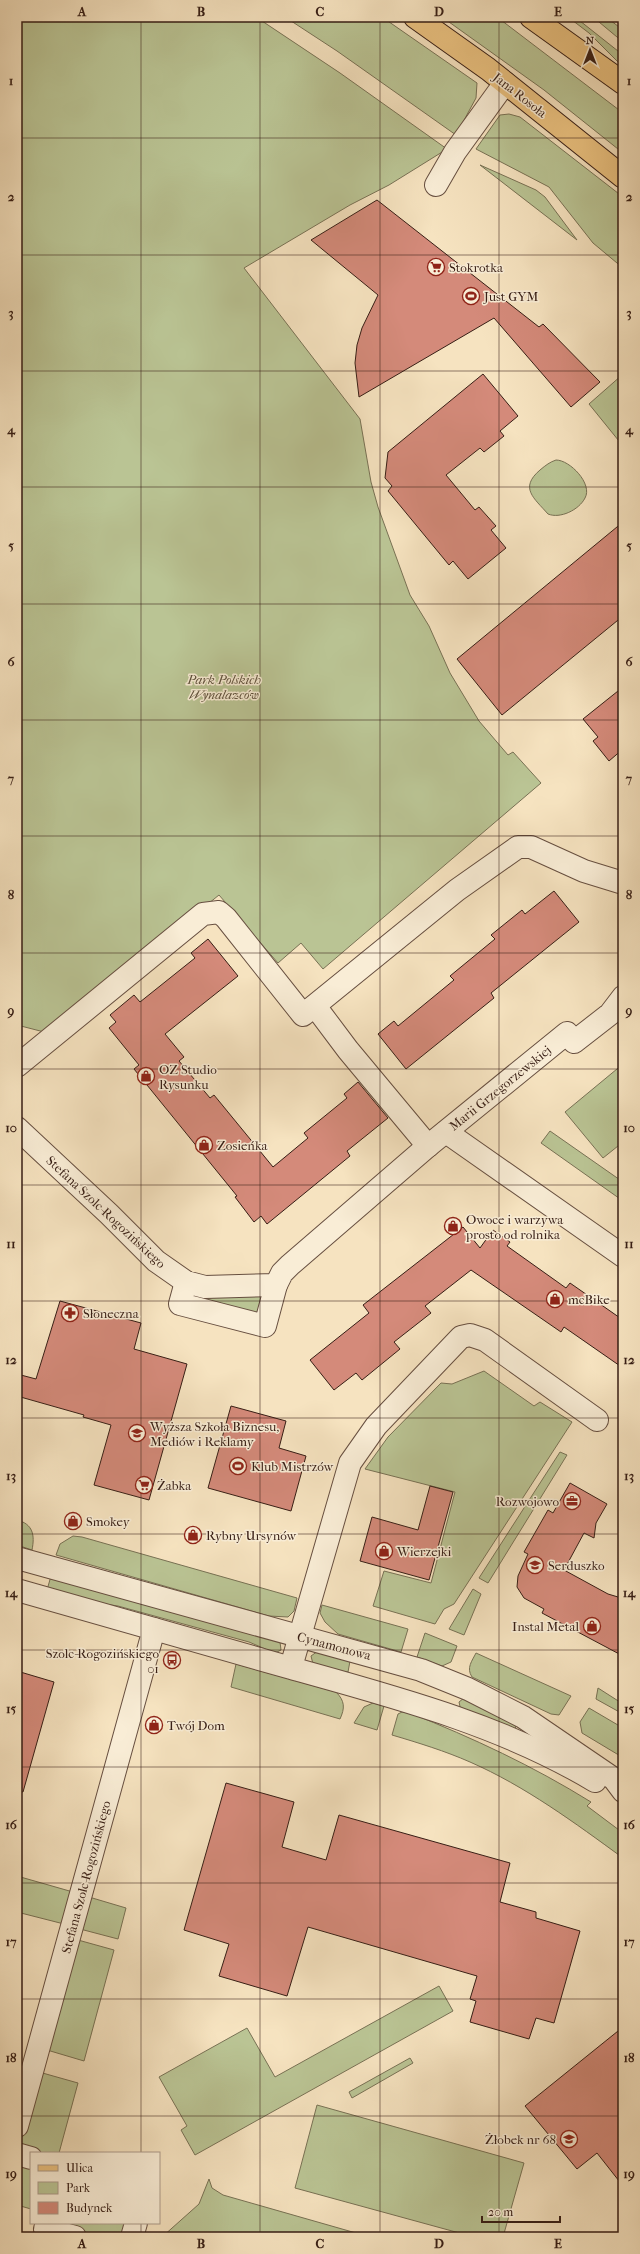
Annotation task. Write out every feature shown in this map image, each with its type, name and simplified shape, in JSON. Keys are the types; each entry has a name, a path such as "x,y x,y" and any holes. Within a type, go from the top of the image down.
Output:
{"main road":[{"name":"Jana Rosoła","path":"415,17 505,83 623,177"},
{"path":"531,17 623,83"}],"street":[{"path":"436,185 456,152 505,83"},
{"path":"17,1066 203,914 219,912 226,918 303,1015 457,890 518,846 531,847 584,871 623,883"},
{"name":"Marii Grzegorzewskiej","path":"623,997 610,1014 574,1042 567,1033 446,1132 623,1256"},
{"path":"315,1006 348,1050 428,1146"},
{"name":"Stefana Szolc-Rogozińskiego","path":"17,1128 109,1214 156,1262 186,1282"},
{"path":"276,1285 205,1286 186,1282 180,1304 265,1326 276,1285 282,1273 290,1264 446,1132"},
{"path":"291,1667 350,1463 376,1426 461,1337 470,1335 485,1340 597,1420"},
{"name":"Cynamonowa","path":"17,1558 405,1665 468,1689 523,1717 614,1779 623,1793"},
{"name":"Cynamonowa","path":"17,1590 441,1711 513,1740 573,1768 602,1786 623,1793"},
{"name":"Stefana Szolc-Rogozińskiego","path":"17,2126 154,1629"},
{"path":"17,2154 30,2158"},
{"path":"47,2224 45,2229 75,2237"},
{"path":"132,2237 136,2224"}],"green space":[{"name":"Park Polskich Wynalazców","path":"17,17 256,17 340,73 447,149 389,185 350,205 244,268 360,419 371,482 378,507 410,595 429,626 450,673 479,721 508,755 513,752 541,783 323,969 301,943 278,963 219,895 48,1033 17,1025"},
{"path":"285,17 382,17 477,83 476,98 456,135 337,51"},
{"path":"442,17 497,17 623,113 623,153 544,90"},
{"path":"568,17 575,17 623,55 623,67 589,33"},
{"path":"593,17 606,17 623,30 623,42"},
{"path":"509,114 520,117 623,197 623,268 593,243 549,187 476,149 500,115"},
{"path":"480,165 536,190 545,197 577,240"},
{"path":"622,375 623,376 623,446 589,404"},
{"path":"556,460 568,464 579,474 586,486 587,492 585,498 574,510 563,514 553,515 548,514 534,498 531,493 530,482 540,470"},
{"path":"623,1064 623,1142 603,1158 565,1112"},
{"path":"550,1131 623,1182 623,1201 541,1143"},
{"path":"203,1293 262,1293 259,1318 205,1305"},
{"path":"484,1371 534,1406 540,1402 572,1422 454,1604 444,1609 435,1624 373,1606 384,1571 431,1583 455,1492 365,1469 388,1437 441,1383 452,1384"},
{"path":"560,1452 567,1455 488,1583 479,1578"},
{"path":"17,1520 27,1524 32,1531 32,1550 17,1545"},
{"path":"73,1536 82,1537 297,1598 294,1611 288,1617 269,1616 56,1555 60,1544"},
{"path":"51,1576 280,1642 281,1650 277,1652 270,1651 249,1642 118,1606 85,1601 47,1590"},
{"path":"473,1589 481,1594 464,1635 449,1629"},
{"path":"322,1605 408,1629 401,1652 338,1634 325,1622 320,1613"},
{"path":"425,1633 457,1646 451,1662 442,1666 417,1657"},
{"path":"318,1651 350,1661 348,1672 313,1664 311,1656"},
{"path":"476,1653 571,1696 559,1715 551,1714 472,1677 470,1674 471,1662"},
{"path":"236,1664 336,1692 343,1702 343,1711 340,1719 231,1687"},
{"path":"598,1688 623,1704 623,1714 596,1699"},
{"path":"464,1698 515,1724 516,1727 514,1729 461,1711 459,1702"},
{"path":"373,1703 384,1706 377,1730 354,1723 364,1707"},
{"path":"589,1708 623,1728 622,1757 582,1733 580,1722"},
{"path":"402,1712 410,1713 502,1753 547,1776 591,1802 587,1806 623,1833 623,1858 549,1806 510,1782 461,1758 432,1747 392,1735 398,1714"},
{"path":"17,1876 73,1892 64,1924 17,1912"},
{"path":"89,1897 126,1908 118,1939 80,1929"},
{"path":"78,1940 114,1950 84,2061 47,2050"},
{"path":"439,1986 453,2011 195,2155 181,2130 187,2126 159,2077 247,2028 275,2077"},
{"path":"410,2058 413,2063 352,2098 349,2092"},
{"path":"39,2072 78,2083 59,2152 32,2152 18,2148"},
{"path":"317,2105 524,2163 503,2237 474,2237 295,2188"},
{"path":"17,2161 30,2165 30,2209 17,2205"},
{"path":"209,2179 212,2188 223,2195 370,2237 162,2237 199,2204"},
{"path":"125,2224 125,2237 97,2237 53,2225"}],"building":[{"path":"377,200 539,327 543,324 600,382 571,407 494,318 359,397 355,363 357,345 362,328 378,295 311,240"},
{"path":"483,374 518,416 500,431 504,436 484,452 480,448 446,475 475,510 479,507 496,526 491,530 506,548 468,579 453,561 449,565 388,491 392,486 385,478 388,452"},
{"path":"623,522 623,616 502,715 457,659"},
{"path":"623,687 623,749 609,761 593,741 598,737 583,719"},
{"path":"554,891 579,922 491,993 494,998 406,1069 378,1034 394,1021 398,1026 454,980 450,976 495,939 491,935 522,910 525,914"},
{"path":"208,939 238,976 165,1034 184,1057 179,1061 210,1098 214,1095 273,1167 308,1138 304,1133 347,1098 344,1094 358,1082 388,1118 347,1151 350,1156 267,1224 261,1216 254,1222 235,1197 237,1196 134,1069 139,1065 109,1028 116,1022 110,1015 134,995 140,1002 195,958 191,953"},
{"path":"463,1227 480,1248 493,1230 510,1242 507,1246 566,1288 570,1283 623,1320 623,1368 564,1327 561,1332 471,1270 425,1306 431,1313 394,1342 400,1349 362,1380 356,1373 334,1390 310,1360 369,1313 363,1305"},
{"path":"60,1301 141,1323 134,1349 187,1364 149,1500 94,1485 111,1425 83,1417 84,1415 17,1396 17,1374 36,1379"},
{"path":"231,1406 286,1421 279,1448 306,1456 291,1511 208,1488"},
{"path":"570,1483 607,1504 596,1523 594,1538 584,1533 564,1570 608,1594 618,1597 623,1605 623,1656 542,1613 544,1609 524,1598 517,1587 518,1576 528,1554 524,1552 548,1510 553,1513"},
{"path":"430,1486 453,1492 429,1580 360,1561 372,1517 418,1530"},
{"path":"17,1671 54,1682 23,1792 17,1791"},
{"path":"226,1783 294,1802 282,1847 326,1860 339,1815 510,1863 500,1902 536,1912 536,1918 580,1931 554,2023 536,2018 529,2039 470,2022 476,2001 470,1999 477,1976 308,1927 287,1996 219,1976 229,1944 184,1930"},
{"path":"623,2027 623,2186 597,2153 577,2169 525,2106"}],"place":[{"name":"Stokrotka","path":"436,267"},
{"name":"Just GYM","path":"471,296"},
{"name":"OZ Studio Rysunku","path":"146,1076"},
{"name":"Zosieńka","path":"204,1145"},
{"name":"Owoce i warzywa prosto od rolnika","path":"453,1226"},
{"name":"mcBike","path":"555,1299"},
{"name":"Słoneczna","path":"70,1313"},
{"name":"Wyższa Szkoła Biznesu, Mediów i Reklamy","path":"137,1433"},
{"name":"Klub Mistrzów","path":"238,1466"},
{"name":"Żabka","path":"144,1485"},
{"name":"Rozwojowo","path":"572,1501"},
{"name":"Smokey","path":"73,1521"},
{"name":"Rybny Ursynów","path":"193,1535"},
{"name":"Wierzejki","path":"384,1551"},
{"name":"Serduszko","path":"535,1565"},
{"name":"Instal Metal","path":"592,1626"},
{"name":"Szolc-Rogozińskiego 01","path":"172,1660"},
{"name":"Twój Dom","path":"154,1725"},
{"name":"Żłobek nr 68","path":"569,2139"}]}
